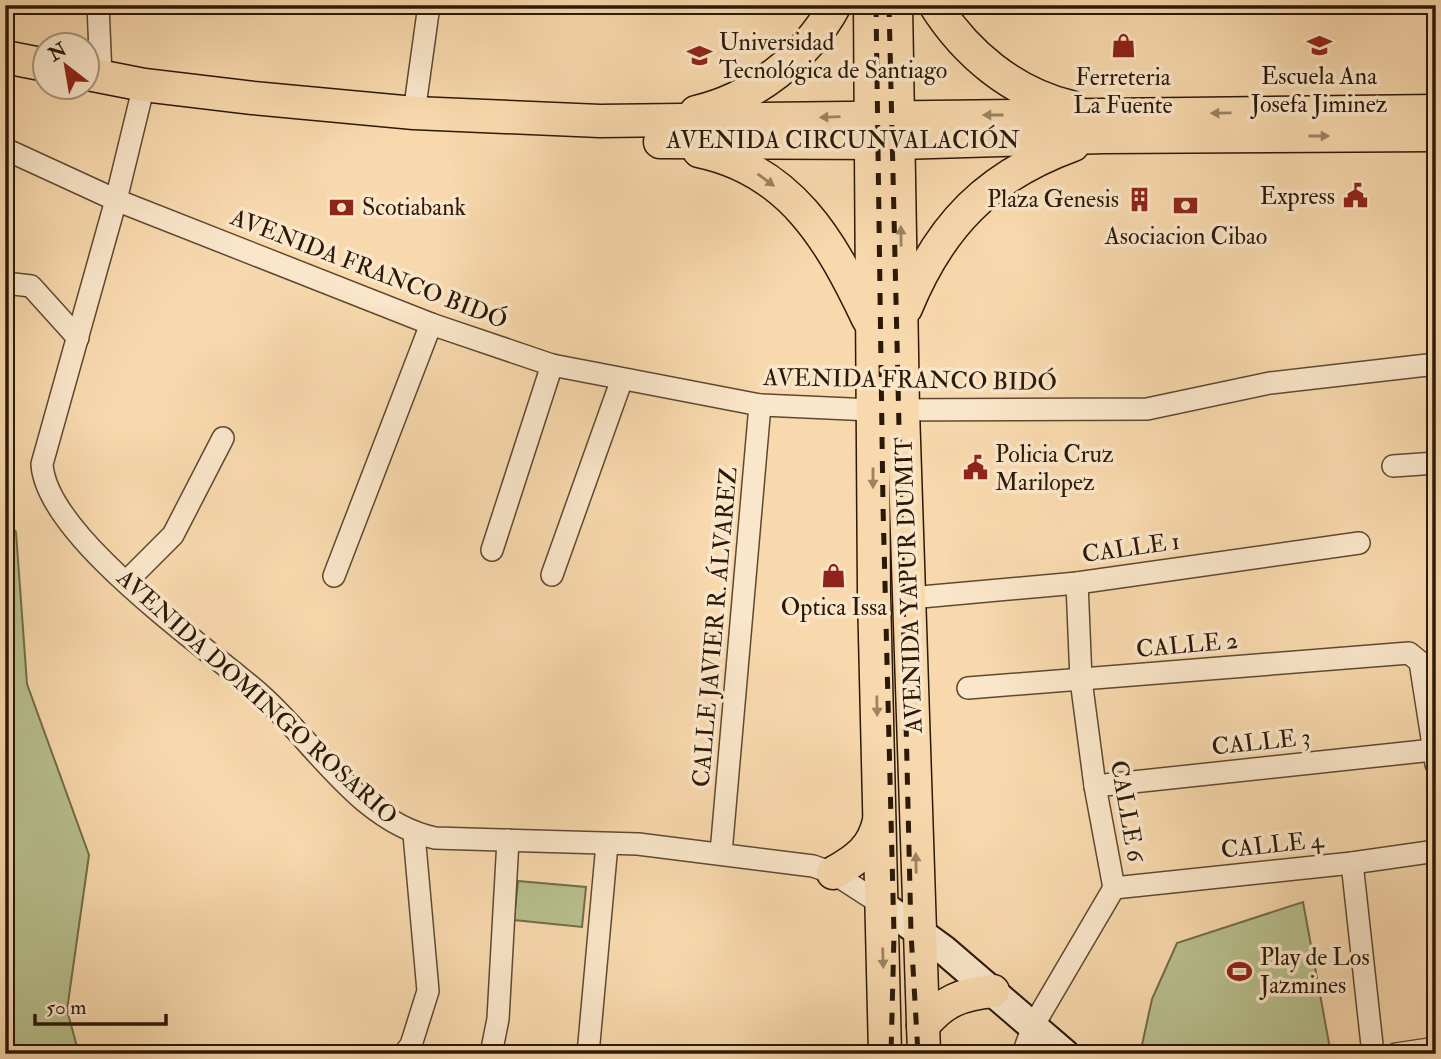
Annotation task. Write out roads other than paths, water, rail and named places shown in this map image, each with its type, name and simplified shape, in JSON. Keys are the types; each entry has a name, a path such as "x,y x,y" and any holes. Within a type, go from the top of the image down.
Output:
{"main road":[{"path":"656,132 758,86 795,58 824,25 835,5"},
{"path":"870,5 885,129"},
{"path":"885,129 896,5"},
{"path":"935,5 961,41 1019,88 1104,126"},
{"path":"5,57 32,62"},
{"name":"AVENIDA CIRCUNVALACIÓN","path":"102,77 144,85 253,98 656,132"},
{"name":"AVENIDA CIRCUNVALACIÓN","path":"253,98 358,124 424,133 1104,126 1436,111"},
{"name":"AVENIDA CIRCUNVALACIÓN","path":"1104,126 1436,135"},
{"path":"902,316 920,275 941,239 967,208 1002,179 1104,126"},
{"name":"AVENIDA YAPUR DUMIT","path":"885,129 902,316 888,410 879,820 886,1054"},
{"name":"AVENIDA YAPUR DUMIT","path":"885,129 872,328 888,410 909,598 923,1040"},
{"path":"656,132 755,171 787,195 813,221 833,248 872,328"},
{"path":"833,873 868,849 876,836 879,820"},
{"name":"AVENIDA DOMINGO ROSARIO","path":"881,904 993,990 1065,1054"},
{"path":"923,1040 948,1001 969,993 993,990"}],"street":[{"path":"97,32 99,5"},
{"path":"414,113 429,5"},
{"name":"AVENIDA DOMINGO ROSARIO","path":"144,85 116,200 42,464 43,475 60,512 126,582 166,619 261,696 369,805 392,823 414,834 435,838 638,844 813,866 833,873 881,904"},
{"name":"AVENIDA FRANCO BIDÓ","path":"5,149 116,200 431,324 552,365 760,405 888,410 1147,408 1270,383 1436,364"},
{"path":"5,283 31,286 78,338"},
{"path":"334,576 431,324"},
{"path":"492,550 552,365"},
{"path":"552,575 622,379"},
{"name":"CALLE JAVIER R. ÁLVAREZ","path":"721,853 760,405"},
{"path":"126,582 173,535 223,438"},
{"path":"1393,466 1436,463"},
{"name":"CALLE 1","path":"909,598 1077,583 1359,543"},
{"name":"CALLE 6","path":"1023,1054 1033,1026 1114,888 1095,786 1081,680 1077,583"},
{"name":"CALLE 2","path":"968,688 1409,653 1420,662 1435,757"},
{"name":"CALLE 3","path":"1095,786 1435,757"},
{"path":"404,1054 411,1045 428,991 414,834"},
{"path":"491,1054 498,1019 508,840"},
{"path":"588,1054 607,844"},
{"name":"CALLE 4","path":"1114,888 1353,863 1436,850"},
{"path":"1353,863 1373,1054"},
{"path":"1396,1054 1436,1048"}],"railway":[{"path":"876,5 883,506 894,935 891,1054"},
{"path":"889,5 911,933 918,1054"}],"place":[{"name":"Escuela Ana Josefa Jiminez","path":"1319,45"},
{"name":"Ferreteria La Fuente","path":"1123,46"},
{"name":"Universidad Tecnológica de Santiago","path":"699,56"},
{"name":"Express","path":"1355,196"},
{"name":"Plaza Genesis","path":"1139,199"},
{"name":"Asociacion Cibao","path":"1186,205"},
{"name":"Scotiabank","path":"342,207"},
{"name":"Policia Cruz Marilopez","path":"975,468"},
{"name":"Optica Issa","path":"834,576"},
{"name":"Play de Los Jazmines","path":"1240,971"}]}
